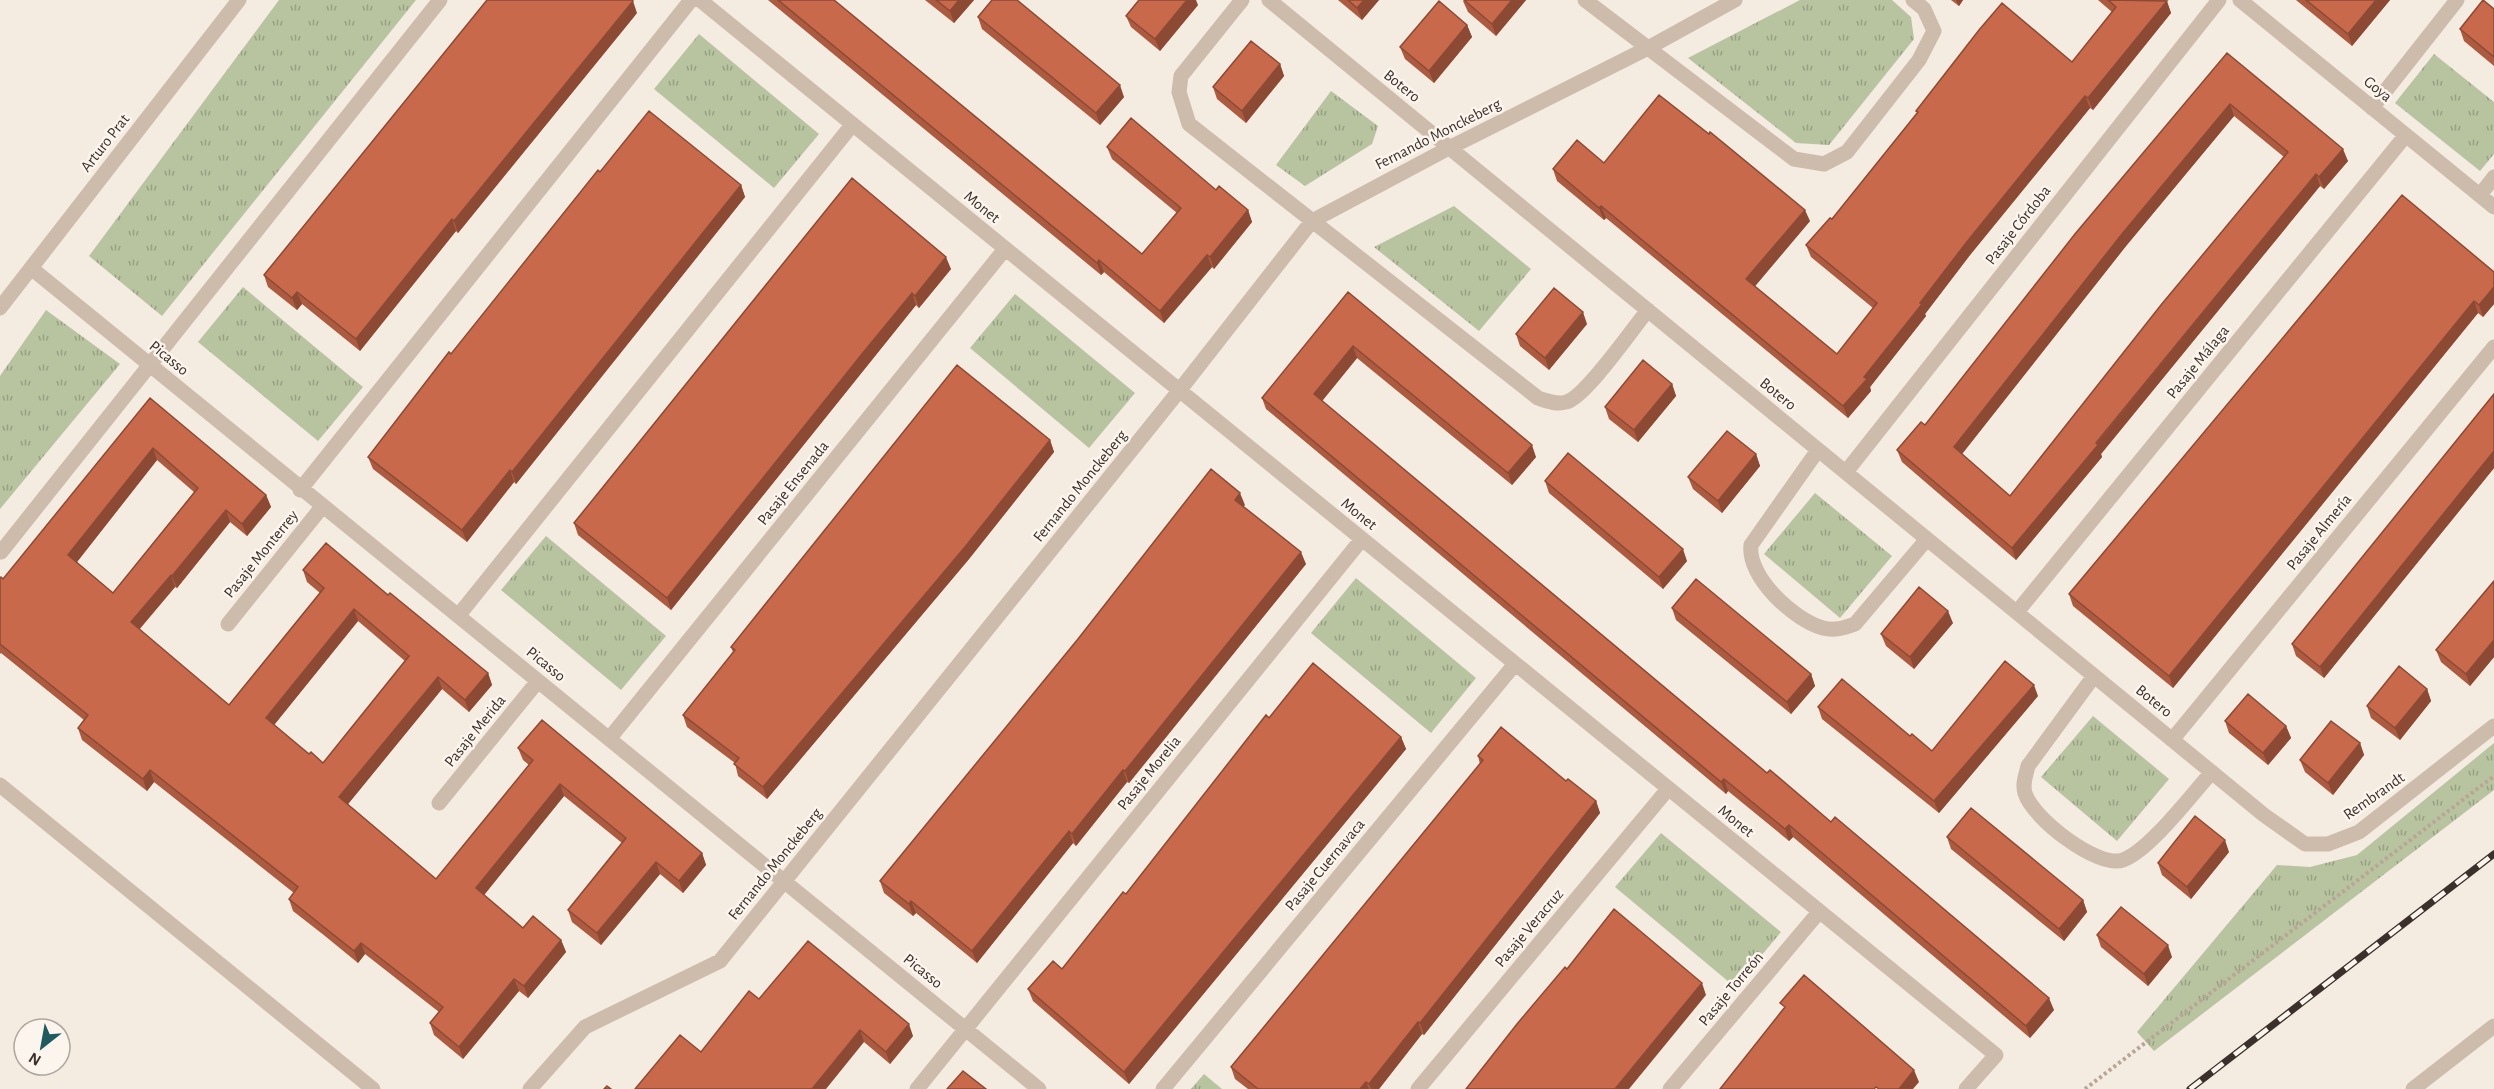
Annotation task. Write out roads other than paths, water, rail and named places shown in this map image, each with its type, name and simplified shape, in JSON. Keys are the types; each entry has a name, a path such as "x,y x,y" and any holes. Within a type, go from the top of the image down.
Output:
{"street":[{"name":"Arturo Prat","path":"0,308 239,0"},
{"path":"1,552 148,364 440,0"},
{"path":"300,490 691,0"},
{"name":"Monet","path":"700,0 1996,1055 1966,1089"},
{"path":"1242,0 1181,76 1179,92 1190,124 1538,398 1550,402 1567,402 1582,393 1648,310"},
{"name":"Botero","path":"1269,0 2265,815"},
{"path":"1585,0 1794,159 1824,164 1847,152 1919,60 1934,31 1924,9 1913,0"},
{"name":"Fernando Monckeberg","path":"530,1089 585,1028 720,961 1179,391 1312,220 1648,48 1735,0"},
{"name":"Pasaje Córdoba","path":"1846,472 2219,0"},
{"name":"Goya","path":"2240,0 2494,207"},
{"path":"2373,108 2457,0"},
{"path":"458,616 852,125"},
{"name":"Pasaje Málaga","path":"2017,612 2406,135"},
{"path":"2480,195 2494,177"},
{"name":"Pasaje Ensenada","path":"609,739 1005,249"},
{"name":"Picasso","path":"31,268 300,490 1039,1089"},
{"name":"Pasaje Almería","path":"2172,740 2494,347"},
{"path":"1818,450 1751,545 1750,555 1760,580 1803,618 1823,628 1838,630 1855,624 1927,539"},
{"name":"Pasaje Monterrey","path":"228,624 322,507"},
{"name":"Pasaje Morelia","path":"917,1089 1362,539"},
{"name":"Pasaje Cuernavaca","path":"1163,1089 1515,664"},
{"path":"2094,676 2028,766 2024,784 2025,795 2046,823 2090,852 2112,861 2124,860 2139,850 2162,828 2212,772"},
{"name":"Pasaje Merida","path":"439,803 538,681"},
{"name":"Rembrandt","path":"2265,815 2305,844 2328,844 2359,832 2494,726"},
{"path":"0,785 373,1089"},
{"name":"Pasaje Veracruz","path":"1418,1089 1668,789"},
{"name":"Pasaje Torreón","path":"1670,1089 1819,912"},
{"path":"2413,1089 2494,1026"}],"railway":[{"path":"2190,1089 2494,854"}]}
